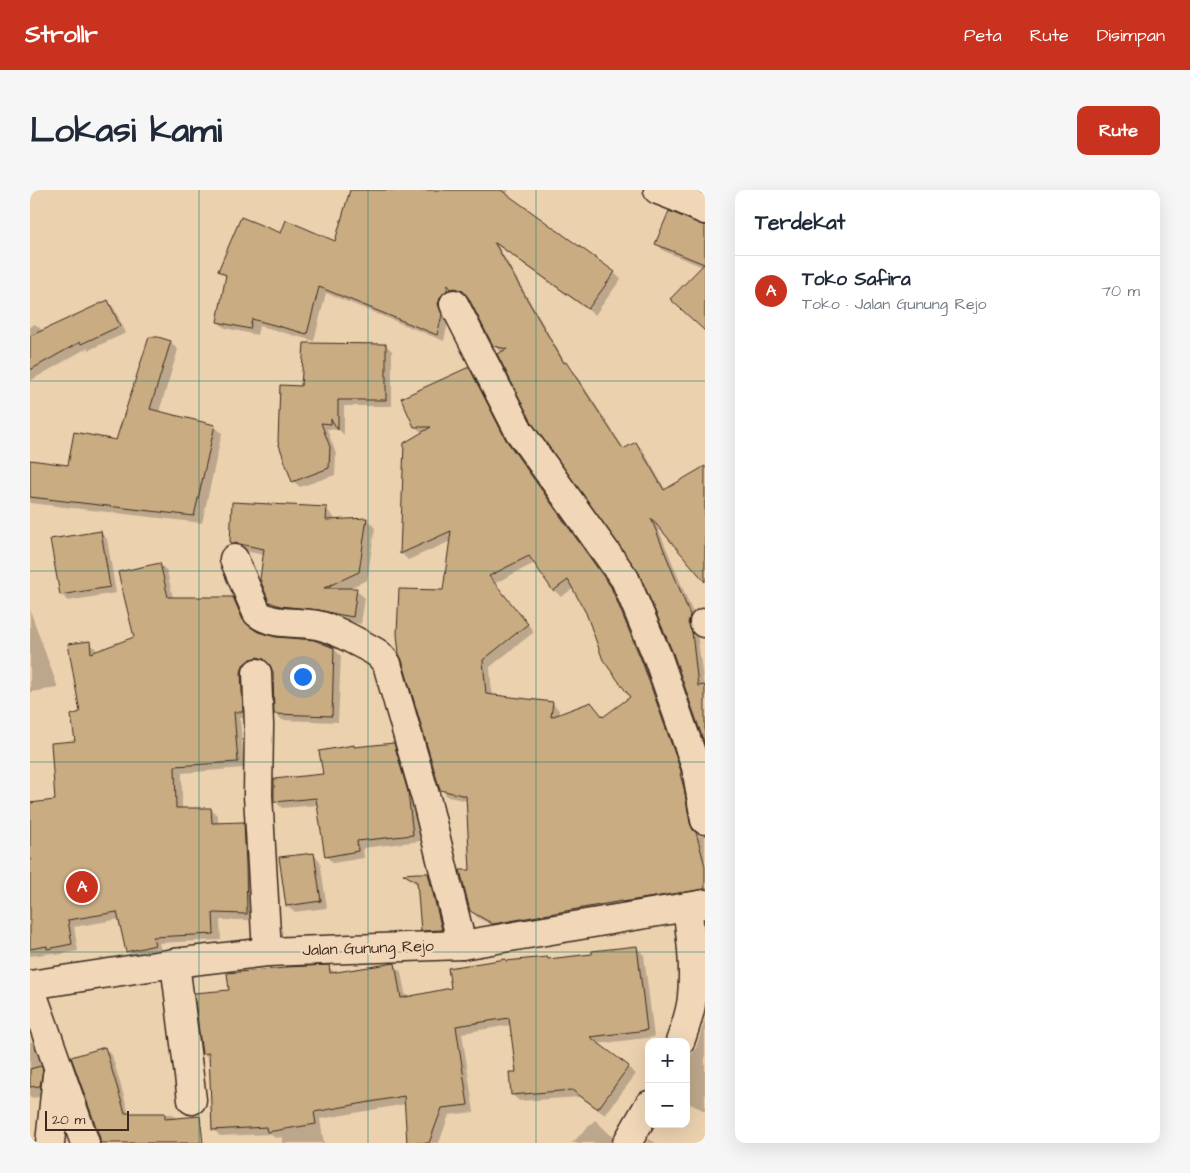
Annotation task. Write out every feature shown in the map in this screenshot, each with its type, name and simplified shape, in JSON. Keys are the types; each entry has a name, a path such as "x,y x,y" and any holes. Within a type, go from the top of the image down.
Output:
{"street":[{"path":"658,190 705,210"},
{"path":"454,304 519,431 625,579 658,658 696,767 705,820"},
{"path":"234,559 257,612 263,618 316,625 339,632 376,652 387,664 427,802 462,945"},
{"path":"257,674 259,734 258,795 267,952"},
{"path":"682,1038 687,1024 692,998 692,949 696,906"},
{"name":"Jalan Gunung Rejo","path":"30,986 175,963 267,952 462,945 696,906"},
{"path":"175,963 192,1100"},
{"path":"30,986 85,1143"},
{"path":"50,1143 58,1066"},
{"path":"627,1143 645,1112"}],"building":[{"path":"350,190 501,190 615,272 588,309 494,242 564,363 566,362 623,449 636,442 664,490 705,466 705,582 651,518 690,615 688,623 692,632 698,686 705,685 705,745 673,653 639,573 532,423 497,354 507,349 493,346 468,297 463,291 455,288 451,289 448,285 447,290 441,296 438,304 442,315 437,335 319,287 307,334 252,319 250,329 217,322 226,275 218,271 241,217 281,233 286,220 335,241"},
{"path":"669,211 705,226 705,331 670,299 704,264 655,244"},
{"path":"108,300 120,326 81,344 80,342 30,370 30,336"},
{"path":"149,337 158,337 171,341 150,409 215,425 194,516 30,497 30,460 68,465 74,432 116,440"},
{"path":"304,343 386,344 386,400 338,400 338,430 331,419 331,424 321,423 330,447 329,468 292,482 278,442 280,385 301,386"},
{"path":"469,367 506,440 611,587 643,664 681,771 690,823 696,832 705,866 705,889 622,901 493,924 470,911 460,870 470,870 466,796 440,790 399,654 397,634 399,589 443,590 451,531 400,554 404,443 431,427 414,427 401,398","holes":["529,556 553,591 568,580 586,613 603,660 630,697 603,717 591,702 551,717 553,702 486,694 483,660 528,624 489,576"]},
{"path":"232,502 327,507 326,520 367,518 359,572 324,588 357,588 353,617 319,610 280,606 269,602 260,579 264,549 230,542"},
{"path":"101,531 110,587 60,595 50,539"},
{"path":"160,563 168,597 233,597 243,620 258,632 276,637 314,640 334,648 332,716 274,714 273,672 270,665 264,659 257,657 243,665 241,673 243,712 234,712 238,762 175,766 176,808 211,808 212,823 244,822 247,914 213,913 214,934 153,937 155,945 126,952 117,912 68,920 72,944 47,949 47,946 30,949 30,803 55,800 51,743 75,741 71,715 80,712 68,644 90,641 91,653 134,637 118,572"},
{"path":"394,743 408,792 413,835 357,841 358,851 325,857 316,798 274,802 274,779 323,774 319,751 354,745 354,747"},
{"path":"314,853 321,901 286,906 279,857"},
{"path":"428,873 442,930 421,931 417,882 403,874"},
{"path":"637,946 647,1030 590,1037 629,1066 598,1109 572,1090 511,1095 509,1072 516,1072 509,1018 456,1026 468,1105 442,1108 429,1143 407,1143 404,1096 314,1112 316,1124 267,1132 266,1127 212,1130 209,1053 202,1054 194,993 229,990 227,973 329,965 330,973 395,963 401,998 451,988 448,968 506,959 506,961 547,957 548,959 592,954 592,951"},
{"path":"105,1047 125,1113 165,1113 165,1119 200,1116 203,1143 100,1143 100,1138 71,1057"},
{"path":"41,1066 43,1070 40,1086 30,1087 30,1069"}],"place":[{"name":"Toko Safira","path":"82,887"}]}
